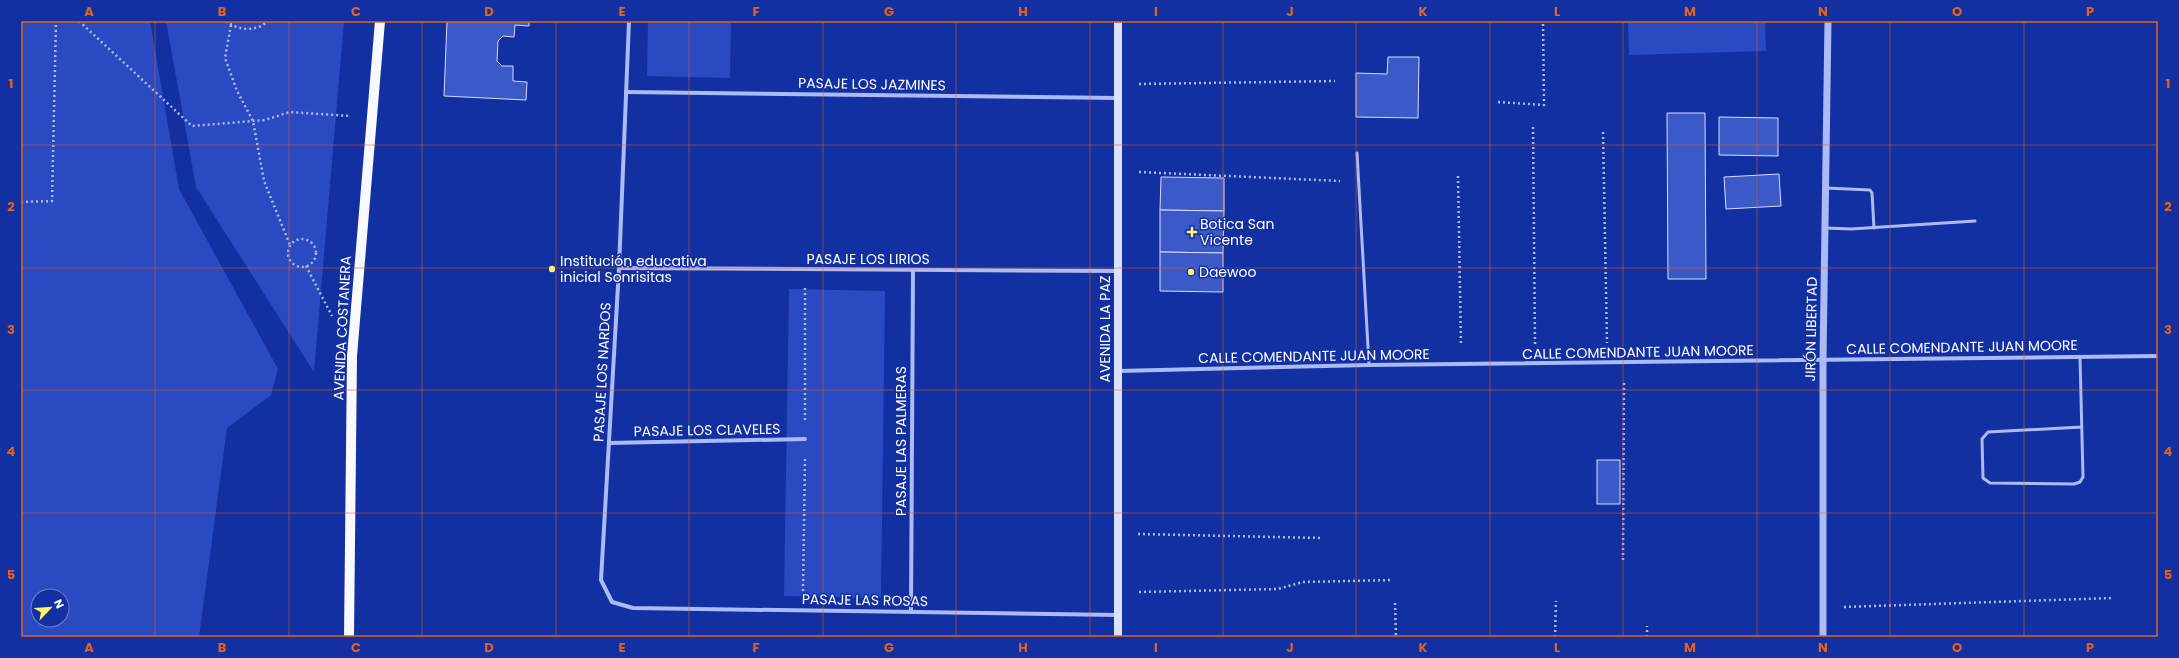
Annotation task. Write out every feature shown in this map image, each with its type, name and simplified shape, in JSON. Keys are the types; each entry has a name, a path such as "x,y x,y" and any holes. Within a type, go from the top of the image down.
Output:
{"main road":[{"name":"AVENIDA COSTANERA","path":"349,637 352,356 380,21"},
{"name":"AVENIDA LA PAZ","path":"1118,21 1118,637"}],"street":[{"name":"PASAJE LOS NARDOS","path":"612,602 601,580 619,268 629,21"},
{"name":"JIRÓN LIBERTAD","path":"1823,637 1823,360 1828,21"},
{"name":"PASAJE LOS JAZMINES","path":"626,92 1118,98"},
{"name":"PASAJE LOS LIRIOS","path":"619,268 1118,271"},
{"name":"PASAJE LAS PALMERAS","path":"911,612 914,270"},
{"name":"CALLE COMENDANTE JUAN MOORE","path":"1118,371 1369,365 2158,356"},
{"name":"PASAJE LOS CLAVELES","path":"609,443 805,440"},
{"name":"PASAJE LAS ROSAS","path":"612,602 633,608 1118,615"}],"lane":[{"path":"1357,154 1369,365"},
{"path":"1826,188 1870,190 1872,193 1874,228"},
{"path":"1826,228 1874,228 1975,221"},
{"path":"2080,357 2082,427 2083,477 2080,482 2074,484 1990,483 1983,478 1982,439 1988,432 2082,427"}],"path":[{"path":"21,202 52,201 56,21"},
{"path":"79,21 192,126 265,120 290,112 372,117"},
{"path":"226,21 231,25 249,29 258,27 268,21"},
{"path":"1498,102 1544,104 1543,21"},
{"path":"231,25 225,58 237,91 253,121 264,181 290,245"},
{"path":"1118,84 1335,81"},
{"path":"1533,127 1535,364"},
{"path":"1603,132 1607,363"},
{"path":"1118,171 1340,180"},
{"path":"1458,176 1461,365"},
{"path":"297,239 311,242 316,251 311,264 306,266 298,266 291,262 287,253 290,245 297,239"},
{"path":"306,266 335,323"},
{"path":"1624,363 1624,560"},
{"path":"1118,534 1321,538"},
{"path":"1118,593 1278,589 1304,582 1393,580"},
{"path":"1823,607 2114,598"},
{"path":"1554,637 1556,601"},
{"path":"1395,602 1396,637"},
{"path":"1647,626 1647,637"}],"shaded area":[{"path":"21,21 150,21 179,189 278,369 271,395 227,428 199,637 21,637"},
{"path":"166,21 344,21 314,372 196,187"},
{"path":"648,21 731,21 730,78 647,76"},
{"path":"1628,21 1765,21 1766,51 1629,55"},
{"path":"789,289 885,291 881,598 784,596"}],"building":[{"path":"447,21 529,21 529,26 515,25 514,37 503,36 498,41 497,61 502,66 513,66 513,81 527,82 526,100 444,96"},
{"path":"1388,57 1419,57 1418,118 1356,117 1356,73 1387,74"},
{"path":"1667,113 1705,113 1706,279 1668,279"},
{"path":"1719,117 1778,118 1778,156 1719,155"},
{"path":"1779,174 1781,206 1726,209 1724,177"},
{"path":"1161,177 1224,178 1224,211 1160,210"},
{"name":"Botica San Vicente","path":"1160,210 1224,211 1223,253 1160,252"},
{"name":"Daewoo","path":"1160,252 1223,253 1223,292 1160,291"},
{"path":"1597,460 1620,460 1620,504 1597,504"}],"place":[{"name":"Botica San Vicente","path":"1192,232"},
{"name":"Institución educativa inicial Sonrisitas","path":"552,269"},
{"name":"Daewoo","path":"1191,272"}]}
